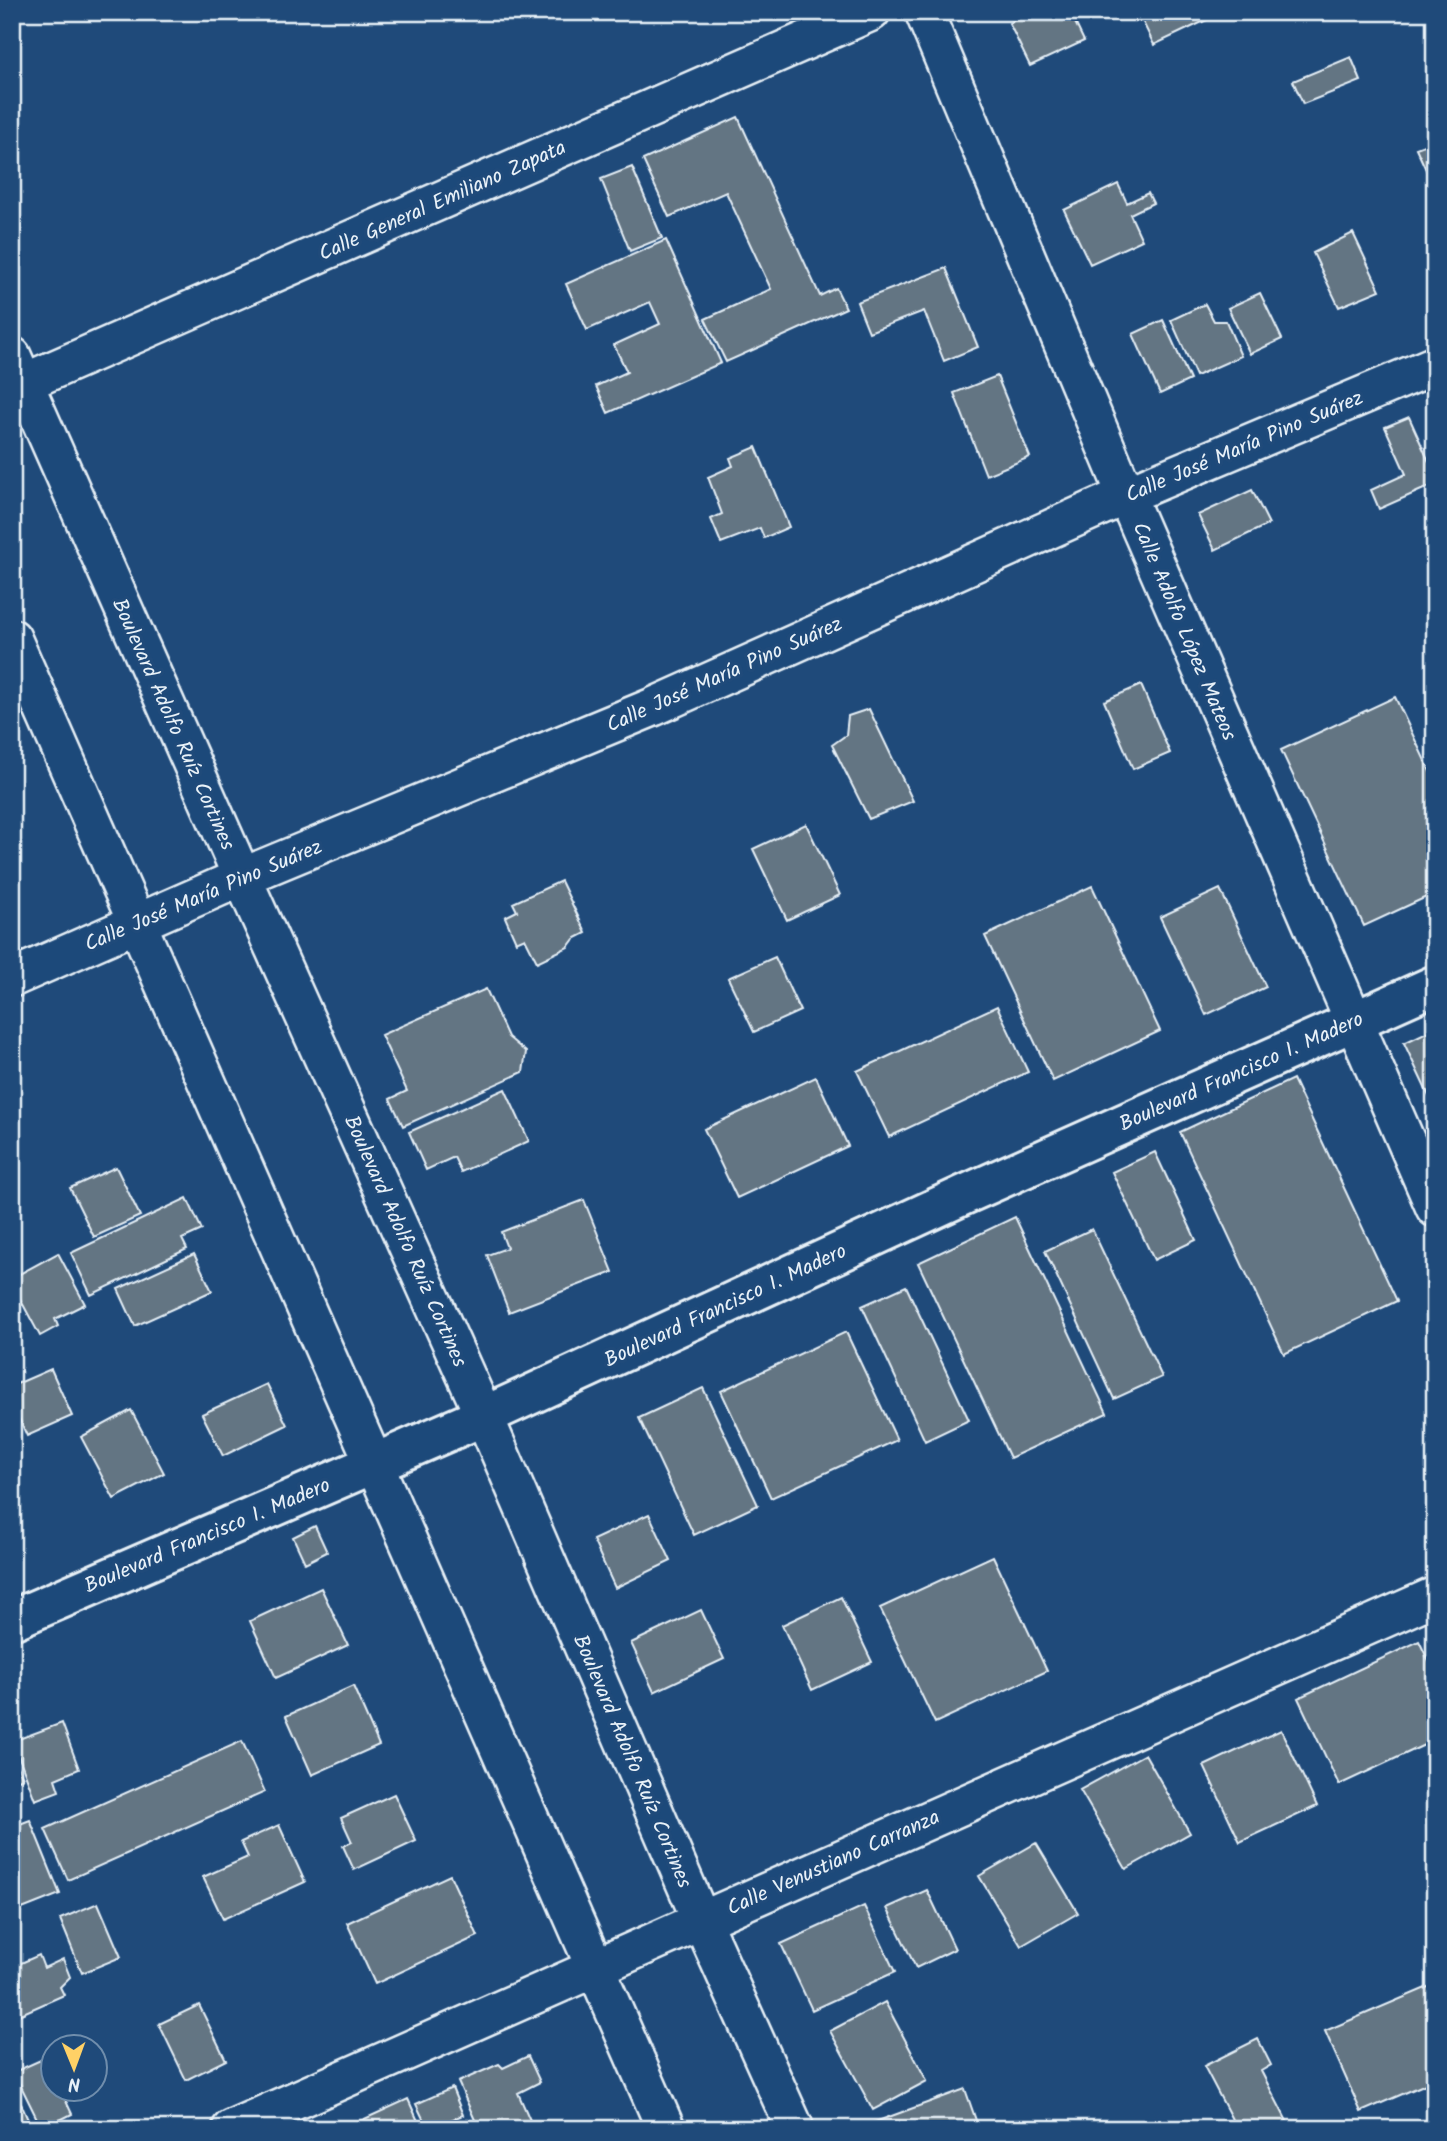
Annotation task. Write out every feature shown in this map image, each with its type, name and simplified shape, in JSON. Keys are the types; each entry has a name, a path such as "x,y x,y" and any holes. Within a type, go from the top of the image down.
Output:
{"street":[{"name":"Calle General Emiliano Zapata","path":"16,375 871,12"},
{"name":"Calle Adolfo López Mateos","path":"925,12 1126,495 1435,1208"},
{"name":"Calle José María Pino Suárez","path":"12,978 242,877 653,707 1126,495 1435,365"},
{"name":"Boulevard Adolfo Ruíz Cortines","path":"16,375 484,1416 701,1920 795,2129"},
{"path":"12,638 666,2129"},
{"name":"Boulevard Francisco I. Madero","path":"12,1620 484,1416 964,1195 1435,985"},
{"name":"Calle Venustiano Carranza","path":"251,2125 701,1920 1435,1596"}],"building":[{"path":"1031,12 1070,12 1084,41 1030,66 1009,23"},
{"path":"1138,12 1210,12 1213,17 1154,45"},
{"path":"1351,57 1361,81 1303,104 1293,81"},
{"path":"738,117 820,296 836,288 846,308 726,362 705,319 771,289 726,192 669,217 643,160"},
{"path":"1435,141 1435,189 1416,148"},
{"path":"632,167 662,238 630,251 601,179"},
{"path":"1118,184 1127,203 1148,193 1153,203 1130,214 1142,240 1090,264 1064,210"},
{"path":"1353,233 1380,290 1339,307 1313,253"},
{"path":"666,240 721,363 608,413 596,386 627,372 614,345 660,324 650,302 587,330 566,284"},
{"path":"946,268 978,347 944,361 924,311 869,332 857,302"},
{"path":"1260,293 1282,339 1250,354 1228,308"},
{"path":"1205,304 1214,321 1226,321 1241,356 1196,376 1171,320"},
{"path":"1163,320 1190,380 1160,394 1133,334"},
{"path":"997,376 1030,457 986,475 954,393"},
{"path":"1409,417 1435,475 1435,484 1379,509 1371,490 1406,474 1385,427"},
{"path":"756,447 789,527 764,538 760,528 721,543 711,519 722,514 708,477 733,466 730,458"},
{"path":"1252,490 1269,524 1215,550 1198,515"},
{"path":"1141,685 1170,753 1133,769 1104,701"},
{"path":"1395,697 1435,782 1435,893 1364,926 1281,750"},
{"path":"869,709 913,801 869,819 832,745 846,735 848,716"},
{"path":"806,824 840,895 787,920 753,849"},
{"path":"561,881 586,933 574,939 568,947 537,962 525,938 516,942 505,917 517,911 513,903"},
{"path":"1092,886 1160,1031 1053,1081 985,936"},
{"path":"1220,889 1266,987 1206,1015 1160,917"},
{"path":"775,957 800,1011 754,1032 728,978"},
{"path":"486,989 508,1037 526,1052 523,1072 403,1126 390,1099 407,1091 381,1035"},
{"path":"997,1006 1028,1072 889,1137 857,1071"},
{"path":"1435,1028 1435,1109 1404,1043"},
{"path":"816,1077 848,1146 737,1198 704,1129"},
{"path":"1293,1079 1397,1301 1284,1354 1180,1132"},
{"path":"505,1089 529,1141 461,1172 454,1157 426,1170 409,1132"},
{"path":"1155,1152 1196,1240 1154,1260 1112,1172"},
{"path":"116,1167 140,1216 94,1237 70,1188"},
{"path":"187,1198 202,1230 182,1239 187,1249 91,1295 71,1253"},
{"path":"584,1200 613,1272 509,1312 487,1255 507,1248 501,1232"},
{"path":"1015,1217 1107,1413 1010,1458 918,1263"},
{"path":"1092,1229 1162,1377 1114,1399 1045,1251"},
{"path":"58,1253 85,1304 55,1319 58,1326 40,1336 12,1284 12,1278"},
{"path":"194,1254 212,1291 135,1326 118,1289"},
{"path":"906,1286 969,1420 925,1441 862,1306"},
{"path":"846,1332 897,1440 771,1498 721,1391"},
{"path":"51,1369 72,1416 27,1436 12,1403 12,1386"},
{"path":"267,1384 287,1425 223,1456 202,1414"},
{"path":"703,1388 758,1505 694,1535 639,1418"},
{"path":"131,1410 164,1473 114,1499 81,1437"},
{"path":"649,1514 671,1561 615,1588 593,1540"},
{"path":"315,1526 327,1552 305,1563 293,1537"},
{"path":"993,1556 1047,1671 935,1723 880,1608"},
{"path":"321,1588 348,1645 276,1678 250,1621"},
{"path":"841,1597 872,1662 812,1690 782,1625"},
{"path":"701,1610 724,1659 654,1692 631,1643"},
{"path":"1419,1641 1435,1674 1435,1740 1339,1785 1298,1698"},
{"path":"353,1686 379,1745 312,1775 286,1716"},
{"path":"62,1723 79,1769 55,1779 59,1791 35,1800 13,1741"},
{"path":"1281,1730 1317,1806 1240,1842 1204,1766"},
{"path":"242,1741 265,1792 68,1880 45,1829"},
{"path":"12,1753 23,1778 12,1783"},
{"path":"1145,1754 1190,1833 1126,1869 1080,1790"},
{"path":"394,1794 416,1841 354,1870 343,1846 352,1842 341,1818"},
{"path":"30,1820 60,1894 12,1913 12,1827"},
{"path":"279,1825 305,1882 223,1919 203,1877 248,1857 241,1842"},
{"path":"1036,1843 1078,1913 1021,1946 979,1876"},
{"path":"450,1875 478,1936 375,1984 347,1923"},
{"path":"927,1890 955,1949 916,1968 887,1908"},
{"path":"98,1903 121,1957 82,1973 60,1919"},
{"path":"864,1906 895,1972 812,2010 781,1944"},
{"path":"39,1955 44,1968 63,1959 70,1977 60,1987 64,1995 12,2018 12,1967"},
{"path":"1435,1984 1435,2080 1361,2112 1325,2031"},
{"path":"885,2002 927,2081 873,2110 830,2031"},
{"path":"199,2005 226,2060 186,2080 159,2024"},
{"path":"1258,2039 1271,2065 1261,2071 1291,2129 1237,2129 1204,2066"},
{"path":"528,2056 540,2082 518,2093 533,2127 479,2129 458,2082 499,2064 503,2068"},
{"path":"38,2061 38,2102 66,2102 72,2114 42,2129 14,2072"},
{"path":"12,2083 32,2129 12,2129"},
{"path":"452,2088 463,2115 428,2129 416,2104"},
{"path":"965,2089 979,2129 856,2129"},
{"path":"408,2099 418,2121 401,2129 347,2127"}]}
